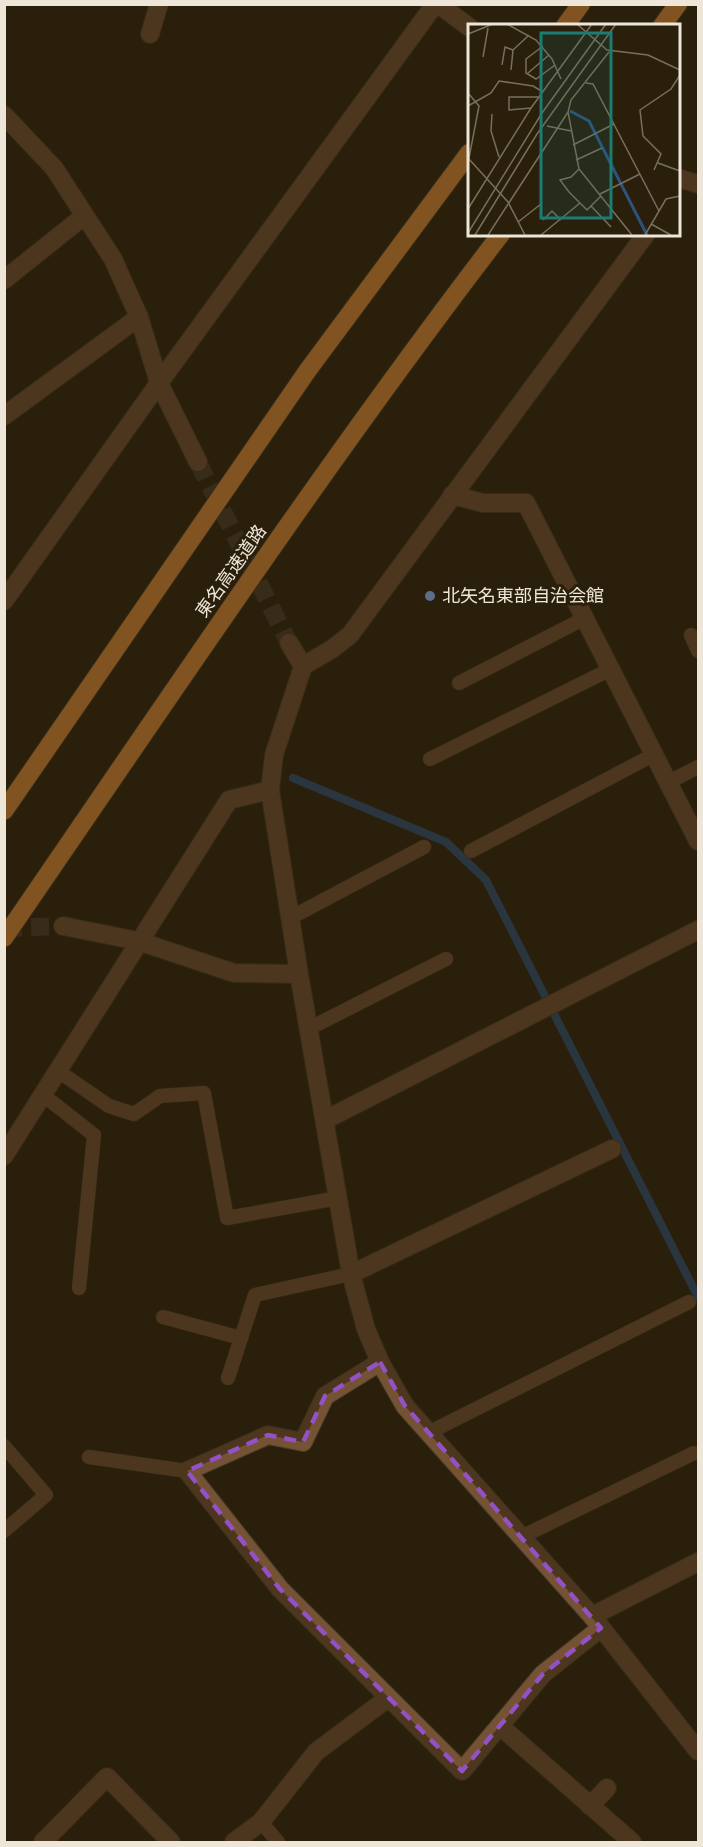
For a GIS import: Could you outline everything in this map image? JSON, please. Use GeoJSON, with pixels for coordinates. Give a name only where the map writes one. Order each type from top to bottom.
{"type":"FeatureCollection","features":[{"type":"Feature","properties":{"kind":"highway"},"geometry":{"type":"LineString","coordinates":[[566,24],[581,4]]}},
{"type":"Feature","properties":{"kind":"highway"},"geometry":{"type":"LineString","coordinates":[[663,24],[678,4]]}},
{"type":"Feature","properties":{"kind":"highway"},"geometry":{"type":"LineString","coordinates":[[4,811],[308,370],[468,154]]}},
{"type":"Feature","properties":{"kind":"highway","name":"東名高速道路"},"geometry":{"type":"LineString","coordinates":[[4,938],[215,630],[368,413],[500,236]]}},
{"type":"Feature","properties":{"kind":"street"},"geometry":{"type":"LineString","coordinates":[[150,34],[159,4]]}},
{"type":"Feature","properties":{"kind":"street"},"geometry":{"type":"LineString","coordinates":[[4,601],[10,579],[159,383],[436,4],[465,24]]}},
{"type":"Feature","properties":{"kind":"street"},"geometry":{"type":"LineString","coordinates":[[8,126],[54,168],[113,259],[139,317],[159,383],[198,462]]}},
{"type":"Feature","properties":{"kind":"street"},"geometry":{"type":"LineString","coordinates":[[4,280],[84,216]]}},
{"type":"Feature","properties":{"kind":"street"},"geometry":{"type":"LineString","coordinates":[[645,236],[350,635],[303,666],[274,755],[270,790],[308,1029],[351,1274],[366,1329],[380,1362],[405,1407],[596,1622],[699,1751]]}},
{"type":"Feature","properties":{"kind":"street"},"geometry":{"type":"LineString","coordinates":[[4,416],[139,317]]}},
{"type":"Feature","properties":{"kind":"street"},"geometry":{"type":"LineString","coordinates":[[452,495],[483,503],[526,503],[699,841]]}},
{"type":"Feature","properties":{"kind":"street"},"geometry":{"type":"LineString","coordinates":[[290,643],[303,666]]}},
{"type":"Feature","properties":{"kind":"street"},"geometry":{"type":"LineString","coordinates":[[4,1156],[229,800],[270,790]]}},
{"type":"Feature","properties":{"kind":"street"},"geometry":{"type":"LineString","coordinates":[[63,926],[138,941],[234,973],[299,974]]}},
{"type":"Feature","properties":{"kind":"street"},"geometry":{"type":"LineString","coordinates":[[324,1120],[699,930]]}},
{"type":"Feature","properties":{"kind":"street"},"geometry":{"type":"LineString","coordinates":[[351,1274],[612,1149]]}},
{"type":"Feature","properties":{"kind":"street"},"geometry":{"type":"LineString","coordinates":[[380,1362],[325,1396],[303,1442],[268,1435],[187,1472],[280,1589],[462,1771],[543,1674],[596,1622],[699,1562]]}},
{"type":"Feature","properties":{"kind":"street"},"geometry":{"type":"LineString","coordinates":[[234,1842],[261,1822],[316,1752],[388,1698]]}},
{"type":"Feature","properties":{"kind":"street"},"geometry":{"type":"LineString","coordinates":[[500,1726],[632,1842]]}},
{"type":"Feature","properties":{"kind":"street"},"geometry":{"type":"LineString","coordinates":[[43,1842],[107,1777],[171,1842]]}},
{"type":"Feature","properties":{"kind":"street"},"geometry":{"type":"LineString","coordinates":[[590,1806],[607,1788]]}},
{"type":"Feature","properties":{"kind":"lane"},"geometry":{"type":"LineString","coordinates":[[459,683],[585,618]]}},
{"type":"Feature","properties":{"kind":"lane"},"geometry":{"type":"LineString","coordinates":[[691,635],[699,651]]}},
{"type":"Feature","properties":{"kind":"lane"},"geometry":{"type":"LineString","coordinates":[[430,759],[611,669]]}},
{"type":"Feature","properties":{"kind":"lane"},"geometry":{"type":"LineString","coordinates":[[471,851],[655,754]]}},
{"type":"Feature","properties":{"kind":"lane"},"geometry":{"type":"LineString","coordinates":[[669,782],[699,767]]}},
{"type":"Feature","properties":{"kind":"lane"},"geometry":{"type":"LineString","coordinates":[[290,918],[424,847]]}},
{"type":"Feature","properties":{"kind":"lane"},"geometry":{"type":"LineString","coordinates":[[308,1029],[446,959]]}},
{"type":"Feature","properties":{"kind":"lane"},"geometry":{"type":"LineString","coordinates":[[58,1071],[110,1106],[135,1114],[160,1096],[204,1093],[227,1218],[338,1198]]}},
{"type":"Feature","properties":{"kind":"lane"},"geometry":{"type":"LineString","coordinates":[[43,1095],[94,1135],[79,1288]]}},
{"type":"Feature","properties":{"kind":"lane"},"geometry":{"type":"LineString","coordinates":[[228,1378],[255,1295],[351,1274]]}},
{"type":"Feature","properties":{"kind":"lane"},"geometry":{"type":"LineString","coordinates":[[428,1433],[689,1302]]}},
{"type":"Feature","properties":{"kind":"lane"},"geometry":{"type":"LineString","coordinates":[[163,1317],[241,1338]]}},
{"type":"Feature","properties":{"kind":"lane"},"geometry":{"type":"LineString","coordinates":[[4,1446],[46,1495],[4,1531]]}},
{"type":"Feature","properties":{"kind":"lane"},"geometry":{"type":"LineString","coordinates":[[521,1537],[694,1453]]}},
{"type":"Feature","properties":{"kind":"lane"},"geometry":{"type":"LineString","coordinates":[[89,1457],[187,1472]]}},
{"type":"Feature","properties":{"kind":"lane"},"geometry":{"type":"LineString","coordinates":[[261,1822],[278,1842]]}},
{"type":"Feature","properties":{"kind":"highlighted area"},"geometry":{"type":"Polygon","coordinates":[[[380,1362],[405,1406],[601,1628],[543,1674],[462,1771],[280,1589],[187,1471],[268,1435],[303,1442],[325,1396],[380,1362]]]}},
{"type":"Feature","properties":{"kind":"waterway"},"geometry":{"type":"LineString","coordinates":[[293,778],[446,842],[486,880],[698,1297]]}},
{"type":"Feature","properties":{"kind":"tunnel"},"geometry":{"type":"LineString","coordinates":[[198,462],[289,643]]}},
{"type":"Feature","properties":{"kind":"tunnel"},"geometry":{"type":"LineString","coordinates":[[4,928],[63,926]]}},
{"type":"Feature","properties":{"kind":"place","name":"北矢名東部自治会館"},"geometry":{"type":"Point","coordinates":[430,596]}}]}
